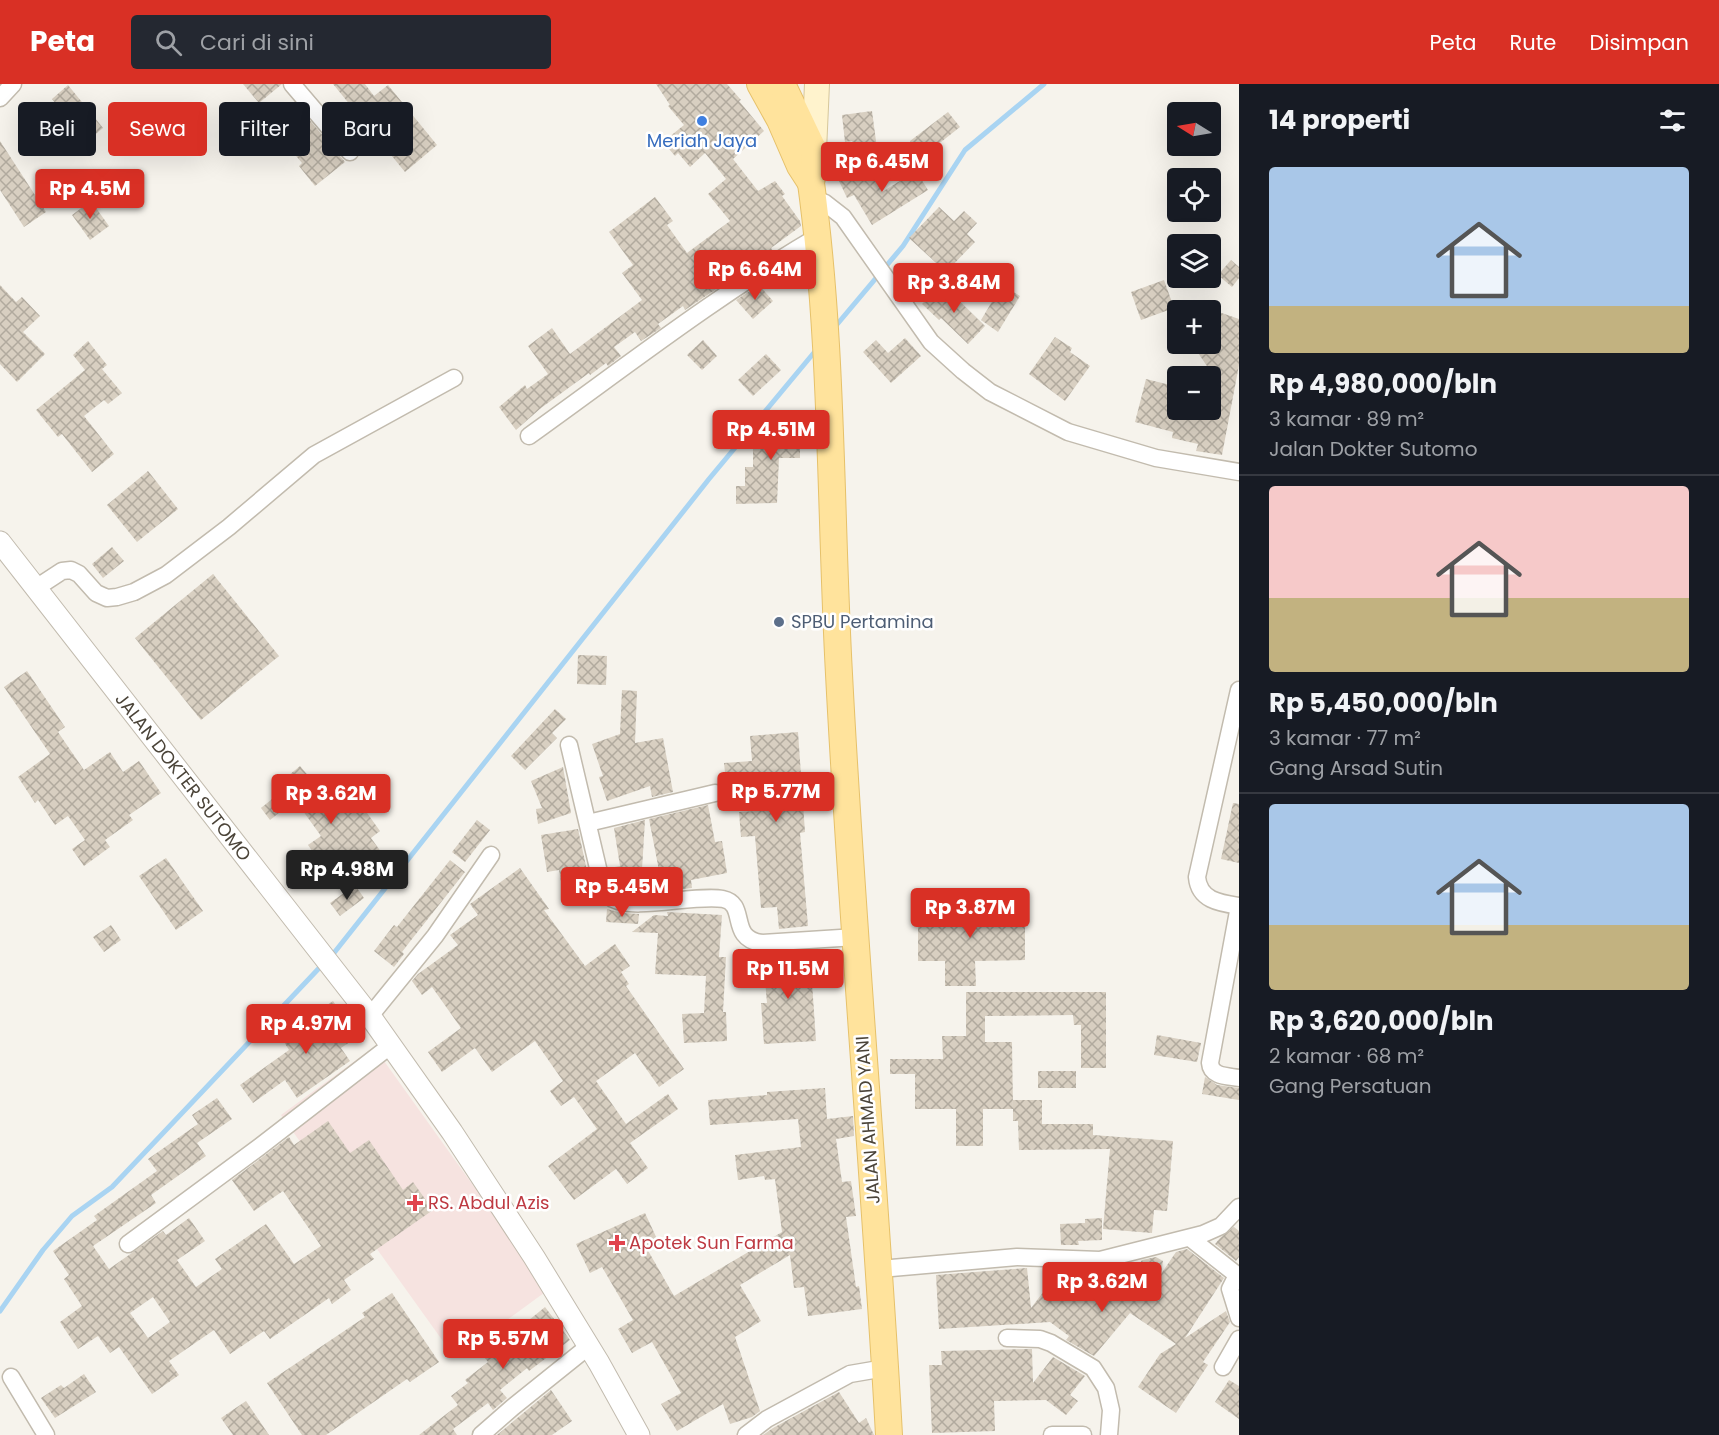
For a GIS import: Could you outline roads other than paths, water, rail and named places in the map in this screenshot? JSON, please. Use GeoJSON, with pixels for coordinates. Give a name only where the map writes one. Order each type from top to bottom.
{"type":"FeatureCollection","features":[{"type":"Feature","properties":{"kind":"main road"},"geometry":{"type":"LineString","coordinates":[[760,84],[809,175]]}},
{"type":"Feature","properties":{"kind":"main road"},"geometry":{"type":"LineString","coordinates":[[782,84],[809,175]]}},
{"type":"Feature","properties":{"kind":"main road"},"geometry":{"type":"LineString","coordinates":[[809,175],[817,84]]}},
{"type":"Feature","properties":{"kind":"main road","name":"JALAN AHMAD YANI"},"geometry":{"type":"LineString","coordinates":[[809,175],[824,324],[839,674],[855,937],[880,1269],[889,1435]]}},
{"type":"Feature","properties":{"kind":"street"},"geometry":{"type":"LineString","coordinates":[[0,98],[13,84]]}},
{"type":"Feature","properties":{"kind":"street"},"geometry":{"type":"LineString","coordinates":[[292,84],[322,119]]}},
{"type":"Feature","properties":{"kind":"street"},"geometry":{"type":"LineString","coordinates":[[809,175],[825,203],[843,217],[931,342],[990,392],[1068,432],[1156,458],[1239,472]]}},
{"type":"Feature","properties":{"kind":"street"},"geometry":{"type":"LineString","coordinates":[[529,436],[688,320],[764,268],[817,237]]}},
{"type":"Feature","properties":{"kind":"street"},"geometry":{"type":"LineString","coordinates":[[36,588],[62,571],[70,570],[79,574],[96,593],[107,597],[117,597],[134,592],[166,575],[229,527],[315,455],[454,378]]}},
{"type":"Feature","properties":{"kind":"street","name":"JALAN DOKTER SUTOMO"},"geometry":{"type":"LineString","coordinates":[[0,542],[370,1016],[452,1132],[534,1257],[589,1346],[639,1435]]}},
{"type":"Feature","properties":{"kind":"street"},"geometry":{"type":"LineString","coordinates":[[1239,690],[1197,877],[1198,886],[1206,896],[1221,903],[1239,906],[1210,1063],[1210,1068],[1214,1072],[1239,1078]]}},
{"type":"Feature","properties":{"kind":"street"},"geometry":{"type":"LineString","coordinates":[[569,745],[602,885],[608,896],[614,900],[645,903],[724,899],[735,907],[743,934],[761,943],[855,937]]}},
{"type":"Feature","properties":{"kind":"street"},"geometry":{"type":"LineString","coordinates":[[588,823],[715,793]]}},
{"type":"Feature","properties":{"kind":"street"},"geometry":{"type":"LineString","coordinates":[[370,1016],[435,936],[491,855]]}},
{"type":"Feature","properties":{"kind":"street"},"geometry":{"type":"LineString","coordinates":[[128,1244],[390,1046]]}},
{"type":"Feature","properties":{"kind":"street"},"geometry":{"type":"LineString","coordinates":[[880,1269],[1017,1257],[1100,1260],[1190,1238],[1221,1226],[1239,1207]]}},
{"type":"Feature","properties":{"kind":"street"},"geometry":{"type":"LineString","coordinates":[[1190,1238],[1237,1275],[1230,1289],[1239,1318]]}},
{"type":"Feature","properties":{"kind":"street"},"geometry":{"type":"LineString","coordinates":[[1007,1338],[1040,1339],[1093,1368],[1106,1388],[1111,1410],[1109,1435]]}},
{"type":"Feature","properties":{"kind":"street"},"geometry":{"type":"LineString","coordinates":[[1222,1367],[1239,1339]]}},
{"type":"Feature","properties":{"kind":"street"},"geometry":{"type":"LineString","coordinates":[[481,1435],[589,1346]]}},
{"type":"Feature","properties":{"kind":"street"},"geometry":{"type":"LineString","coordinates":[[746,1435],[767,1419],[850,1374],[885,1368]]}},
{"type":"Feature","properties":{"kind":"street"},"geometry":{"type":"LineString","coordinates":[[11,1377],[46,1435]]}},
{"type":"Feature","properties":{"kind":"street"},"geometry":{"type":"LineString","coordinates":[[1052,1435],[1083,1435]]}},
{"type":"Feature","properties":{"kind":"waterway"},"geometry":{"type":"LineString","coordinates":[[834,328],[903,246],[965,150],[1044,84]]}},
{"type":"Feature","properties":{"kind":"waterway"},"geometry":{"type":"LineString","coordinates":[[330,958],[709,479],[817,349]]}},
{"type":"Feature","properties":{"kind":"waterway"},"geometry":{"type":"LineString","coordinates":[[0,1311],[43,1250],[72,1216],[112,1187],[323,964]]}},
{"type":"Feature","properties":{"kind":"place","name":"Meriah Jaya"},"geometry":{"type":"Point","coordinates":[702,121]}},
{"type":"Feature","properties":{"kind":"place","name":"SPBU Pertamina"},"geometry":{"type":"Point","coordinates":[779,622]}},
{"type":"Feature","properties":{"kind":"place","name":"RS. Abdul Azis"},"geometry":{"type":"Point","coordinates":[415,1203]}},
{"type":"Feature","properties":{"kind":"place","name":"Apotek Sun Farma"},"geometry":{"type":"Point","coordinates":[617,1243]}}]}
